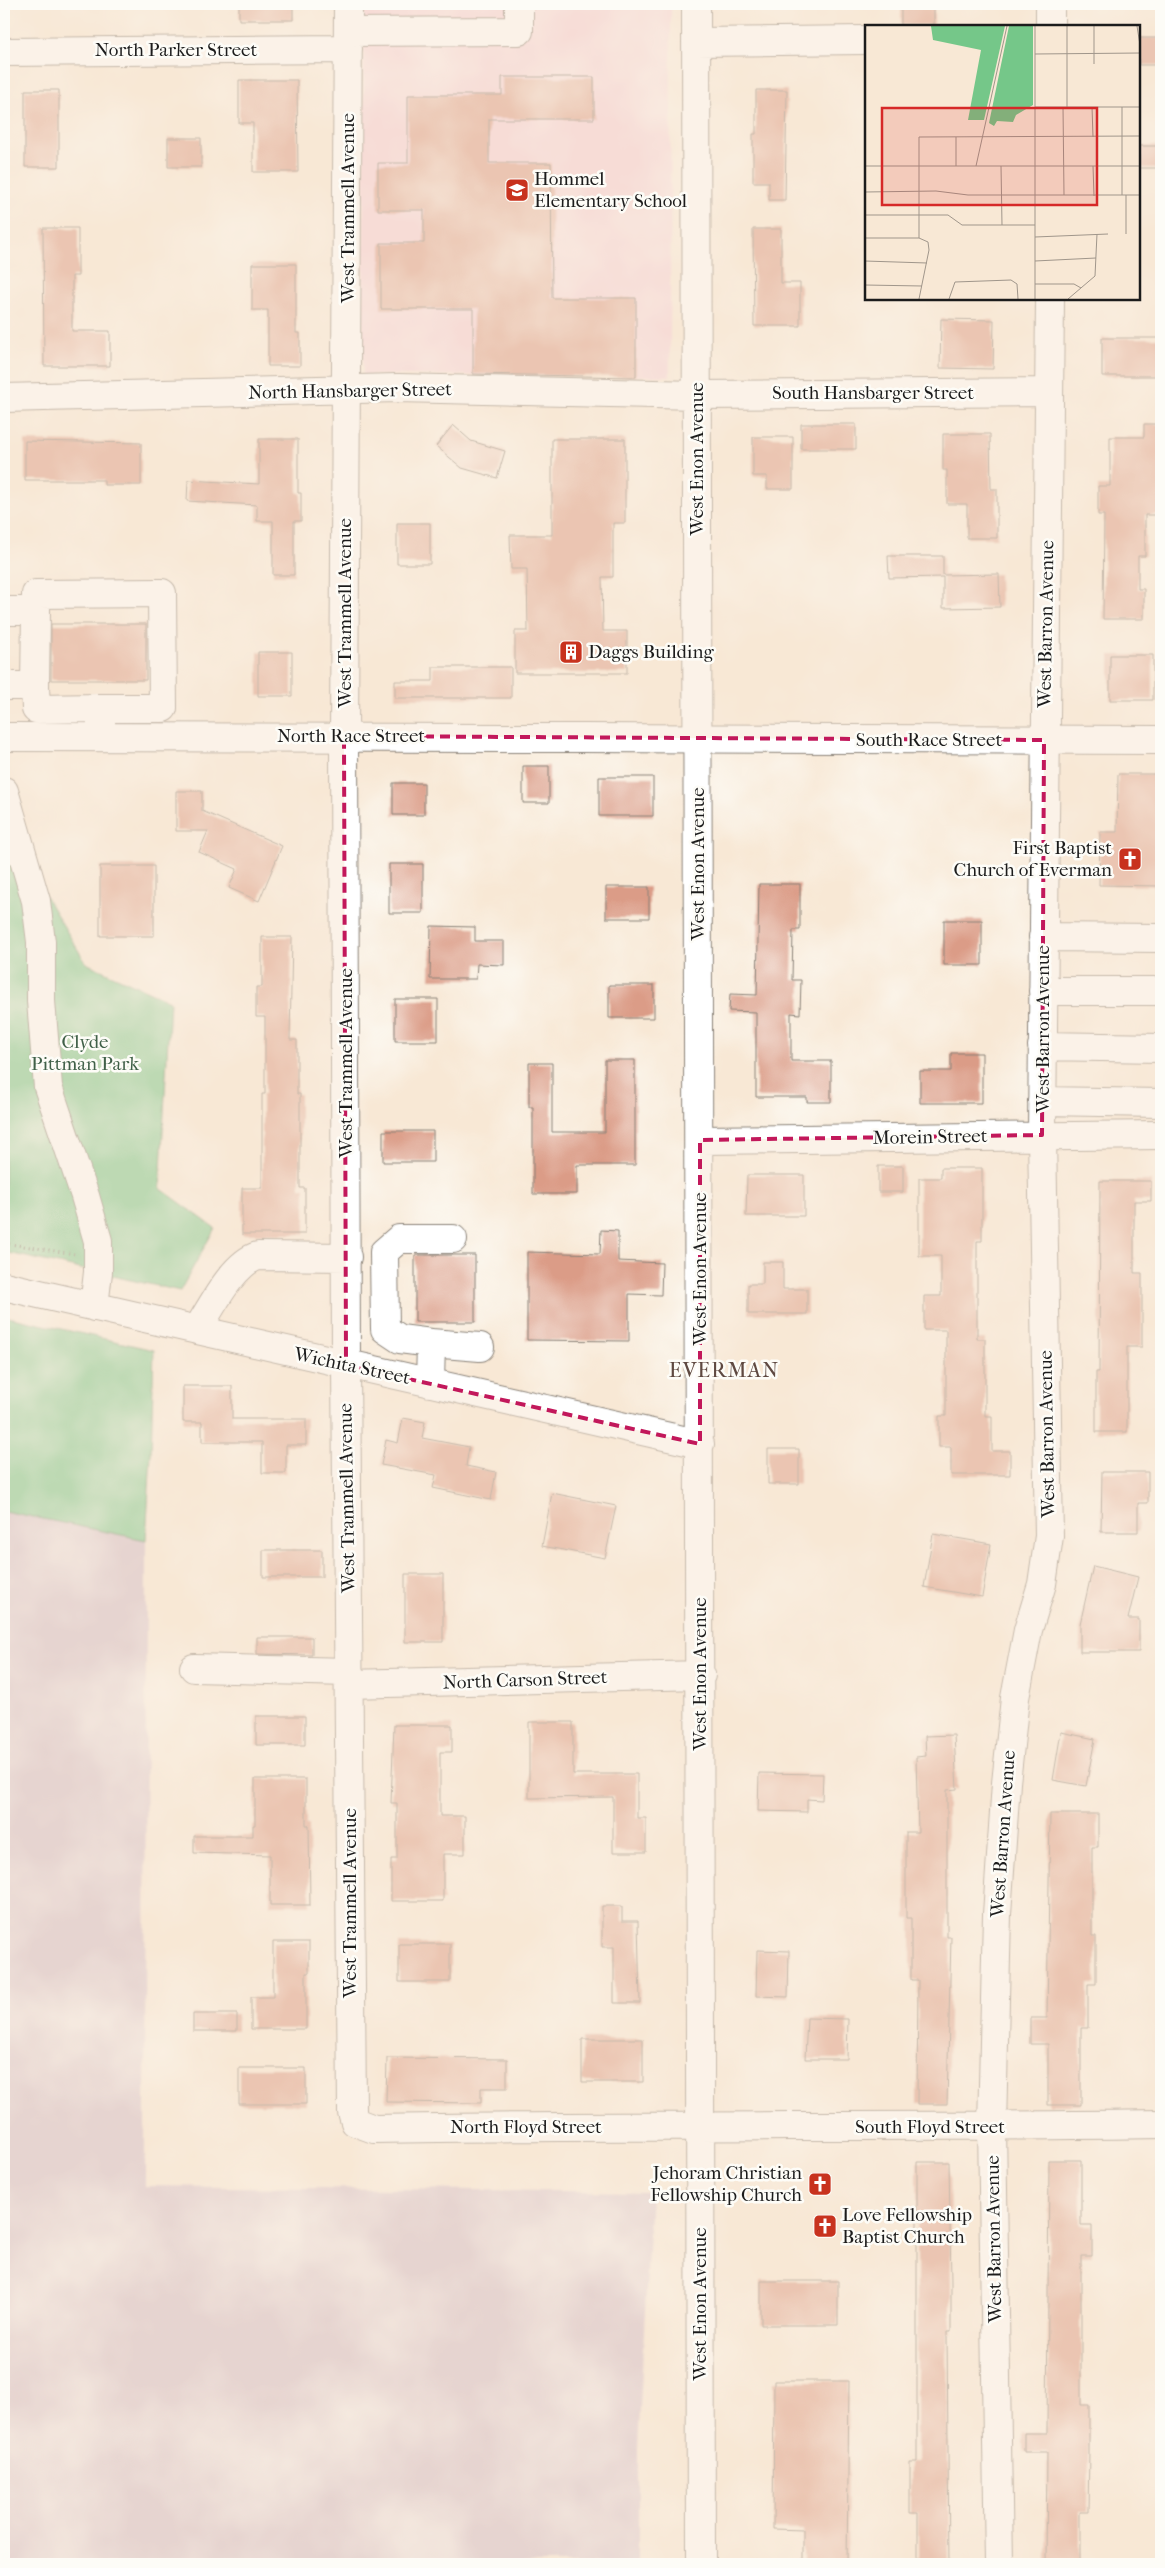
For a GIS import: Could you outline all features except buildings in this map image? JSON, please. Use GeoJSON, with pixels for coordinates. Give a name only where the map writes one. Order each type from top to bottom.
{"type":"FeatureCollection","features":[{"type":"Feature","properties":{"kind":"street","name":"West Trammell Avenue"},"geometry":{"type":"LineString","coordinates":[[348,4],[344,736],[346,1365],[352,2112],[355,2122]]}},
{"type":"Feature","properties":{"kind":"street","name":"North Parker Street"},"geometry":{"type":"LineString","coordinates":[[4,52],[348,40],[519,31],[519,4]]}},
{"type":"Feature","properties":{"kind":"street","name":"West Enon Avenue"},"geometry":{"type":"LineString","coordinates":[[696,4],[701,1675],[698,2127],[701,2564]]}},
{"type":"Feature","properties":{"kind":"street"},"geometry":{"type":"LineString","coordinates":[[1050,4],[1050,25]]}},
{"type":"Feature","properties":{"kind":"street"},"geometry":{"type":"LineString","coordinates":[[696,42],[865,40]]}},
{"type":"Feature","properties":{"kind":"street","name":"West Barron Avenue"},"geometry":{"type":"LineString","coordinates":[[1000,2564],[992,2127],[997,1914],[1006,1783],[1015,1698],[1028,1630],[1042,1584],[1049,1536],[1042,1046],[1050,300]]}},
{"type":"Feature","properties":{"kind":"street","name":"North Hansbarger Street"},"geometry":{"type":"LineString","coordinates":[[4,398],[398,388],[697,395]]}},
{"type":"Feature","properties":{"kind":"street","name":"South Hansbarger Street"},"geometry":{"type":"LineString","coordinates":[[697,395],[1049,392]]}},
{"type":"Feature","properties":{"kind":"street"},"geometry":{"type":"LineString","coordinates":[[162,593],[163,708],[36,709],[35,686],[36,594],[162,593]]}},
{"type":"Feature","properties":{"kind":"street"},"geometry":{"type":"LineString","coordinates":[[4,612],[36,611]]}},
{"type":"Feature","properties":{"kind":"street"},"geometry":{"type":"LineString","coordinates":[[4,686],[35,686]]}},
{"type":"Feature","properties":{"kind":"street"},"geometry":{"type":"LineString","coordinates":[[101,708],[101,737]]}},
{"type":"Feature","properties":{"kind":"street","name":"North Race Street"},"geometry":{"type":"LineString","coordinates":[[4,737],[344,736],[698,740]]}},
{"type":"Feature","properties":{"kind":"street","name":"South Race Street"},"geometry":{"type":"LineString","coordinates":[[698,740],[1161,740]]}},
{"type":"Feature","properties":{"kind":"street"},"geometry":{"type":"LineString","coordinates":[[4,791],[36,901],[42,942],[41,1001],[48,1087],[85,1196],[98,1241],[98,1272],[94,1307]]}},
{"type":"Feature","properties":{"kind":"street"},"geometry":{"type":"LineString","coordinates":[[1043,937],[1161,938]]}},
{"type":"Feature","properties":{"kind":"street"},"geometry":{"type":"LineString","coordinates":[[1043,991],[1161,991]]}},
{"type":"Feature","properties":{"kind":"street"},"geometry":{"type":"LineString","coordinates":[[1042,1046],[1161,1048]]}},
{"type":"Feature","properties":{"kind":"street"},"geometry":{"type":"LineString","coordinates":[[1042,1101],[1161,1102]]}},
{"type":"Feature","properties":{"kind":"street","name":"Morein Street"},"geometry":{"type":"LineString","coordinates":[[700,1140],[1161,1135]]}},
{"type":"Feature","properties":{"kind":"street"},"geometry":{"type":"LineString","coordinates":[[454,1239],[399,1239],[384,1252],[385,1329],[400,1339],[480,1347]]}},
{"type":"Feature","properties":{"kind":"street"},"geometry":{"type":"LineString","coordinates":[[196,1330],[228,1283],[250,1258],[258,1256],[347,1257]]}},
{"type":"Feature","properties":{"kind":"street","name":"Wichita Street"},"geometry":{"type":"LineString","coordinates":[[4,1286],[700,1444]]}},
{"type":"Feature","properties":{"kind":"street"},"geometry":{"type":"LineString","coordinates":[[347,1297],[385,1296]]}},
{"type":"Feature","properties":{"kind":"street"},"geometry":{"type":"LineString","coordinates":[[430,1383],[431,1343]]}},
{"type":"Feature","properties":{"kind":"street","name":"North Carson Street"},"geometry":{"type":"LineString","coordinates":[[194,1668],[349,1678],[701,1675]]}},
{"type":"Feature","properties":{"kind":"street","name":"North Floyd Street"},"geometry":{"type":"LineString","coordinates":[[355,2122],[374,2129],[522,2126],[698,2127]]}},
{"type":"Feature","properties":{"kind":"street","name":"South Floyd Street"},"geometry":{"type":"LineString","coordinates":[[698,2127],[992,2127],[1161,2124]]}},
{"type":"Feature","properties":{"kind":"highlighted area"},"geometry":{"type":"Polygon","coordinates":[[[344,736],[1044,740],[1042,1135],[700,1140],[700,1444],[346,1365],[344,736]]]}},
{"type":"Feature","properties":{"kind":"shaded area","name":"Hommel Elementary School"},"geometry":{"type":"Polygon","coordinates":[[[364,4],[671,4],[670,376],[363,375],[364,4]]]}},
{"type":"Feature","properties":{"kind":"shaded area"},"geometry":{"type":"Polygon","coordinates":[[[4,1511],[146,1540],[145,2186],[651,2192],[638,2449],[638,2564],[4,2564],[4,1511]]]}},
{"type":"Feature","properties":{"kind":"green space","name":"Clyde Pittman Park"},"geometry":{"type":"Polygon","coordinates":[[[4,828],[86,963],[170,1001],[160,1188],[215,1228],[180,1291],[4,1252],[4,828]]]}},
{"type":"Feature","properties":{"kind":"green space"},"geometry":{"type":"Polygon","coordinates":[[[4,1316],[154,1350],[146,1540],[4,1511],[4,1316]]]}},
{"type":"Feature","properties":{"kind":"place","name":"Hommel Elementary School"},"geometry":{"type":"Point","coordinates":[517,190]}},
{"type":"Feature","properties":{"kind":"place","name":"Daggs Building"},"geometry":{"type":"Point","coordinates":[571,652]}},
{"type":"Feature","properties":{"kind":"place","name":"First Baptist Church of Everman"},"geometry":{"type":"Point","coordinates":[1130,859]}},
{"type":"Feature","properties":{"kind":"place","name":"Jehoram Christian Fellowship Church"},"geometry":{"type":"Point","coordinates":[820,2184]}},
{"type":"Feature","properties":{"kind":"place","name":"Love Fellowship Baptist Church"},"geometry":{"type":"Point","coordinates":[825,2226]}},
{"type":"Feature","properties":{"kind":"district","name":"EVERMAN"},"geometry":{"type":"Point","coordinates":[724,1370]}}]}
